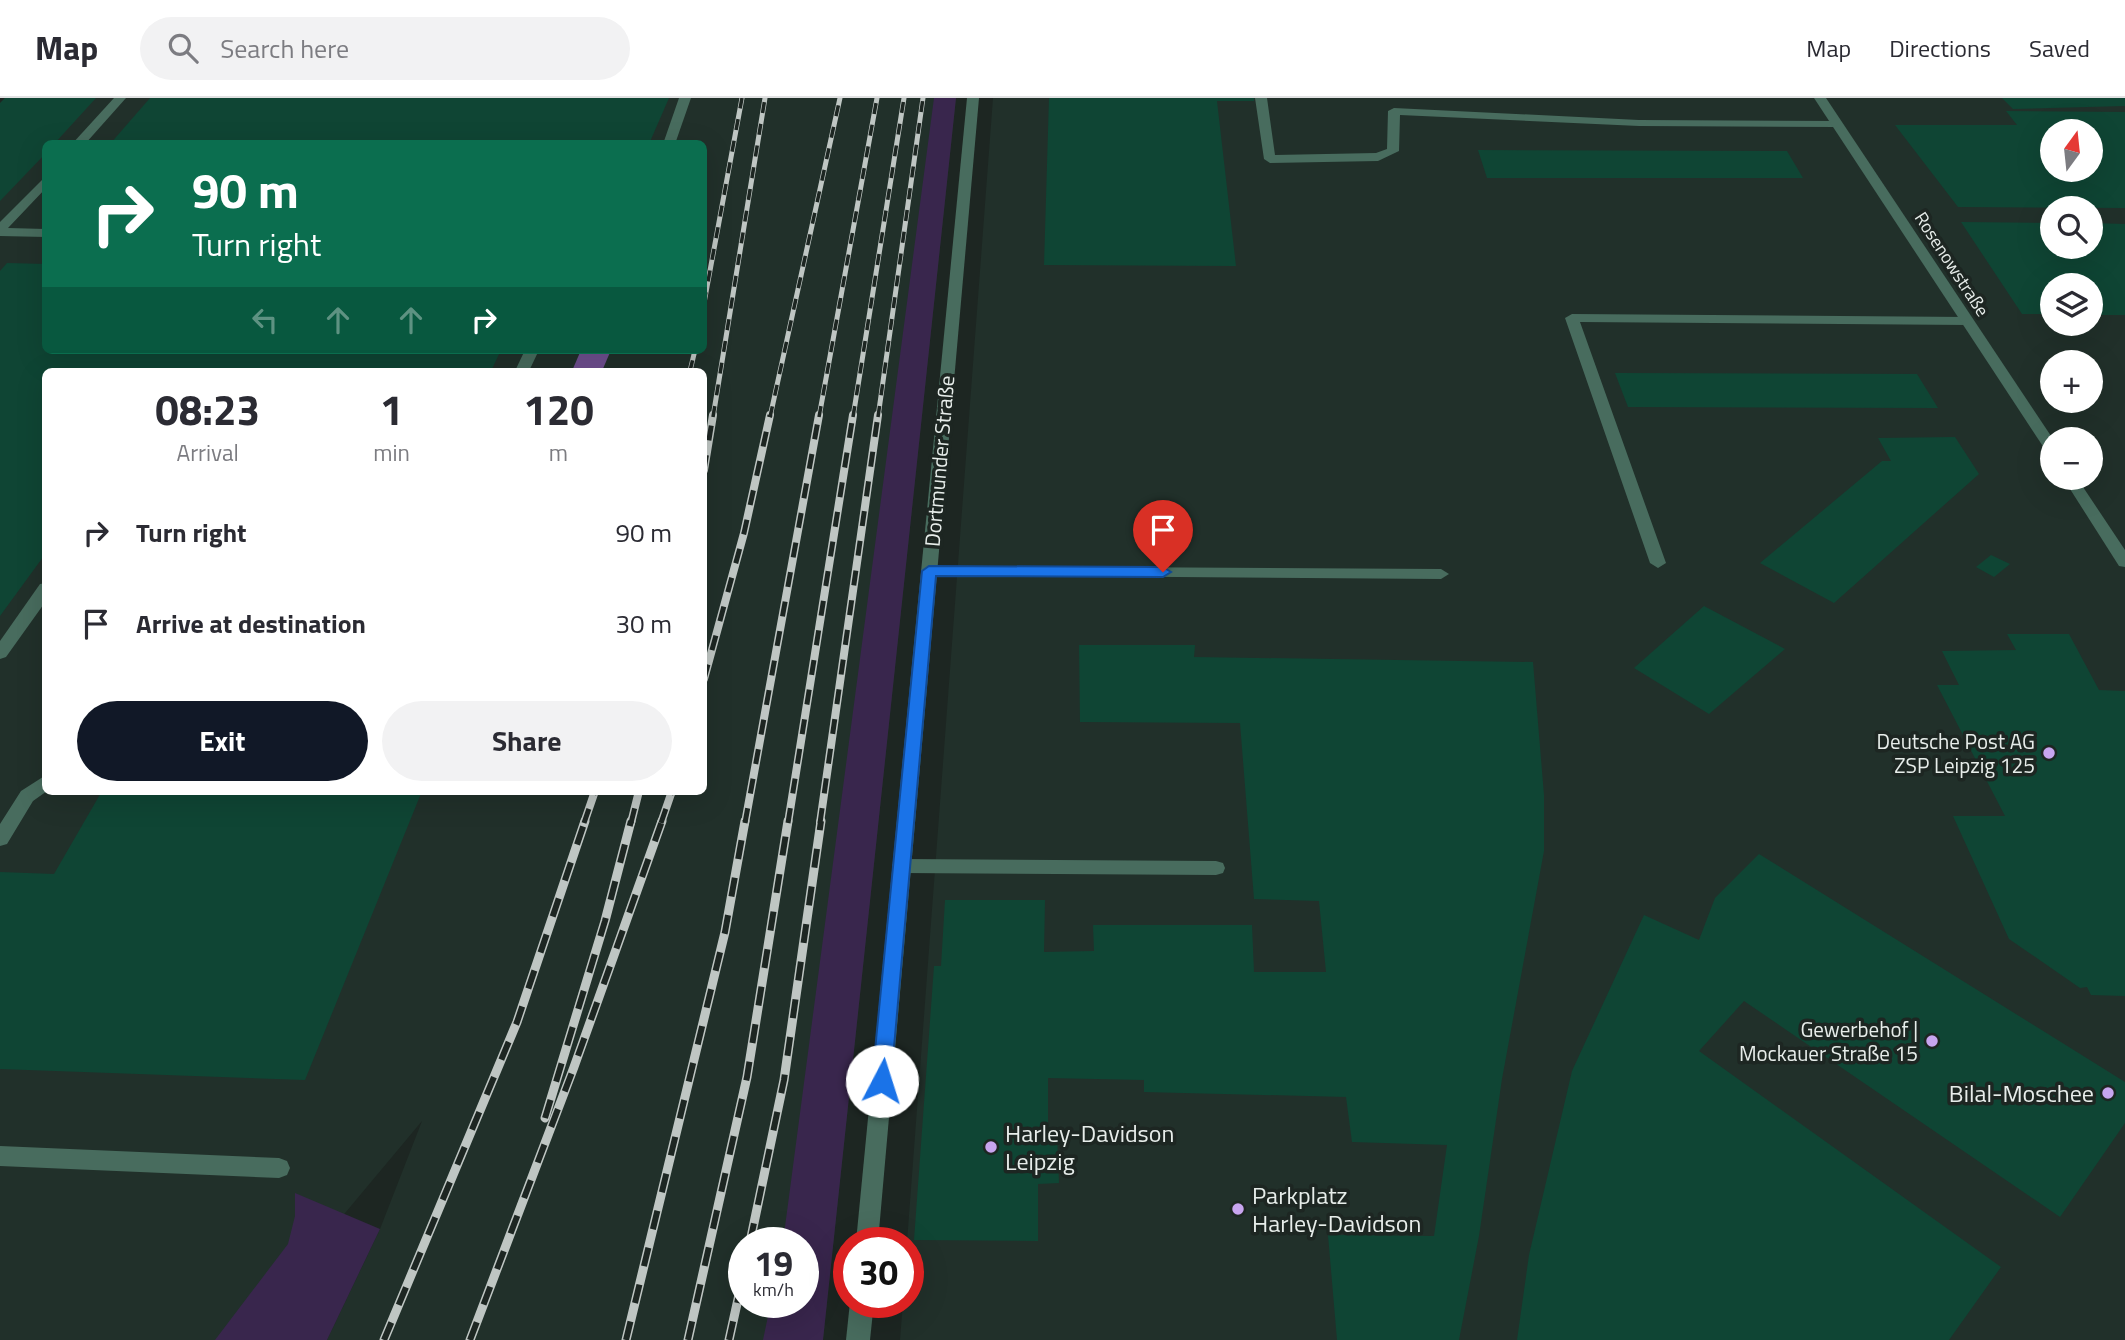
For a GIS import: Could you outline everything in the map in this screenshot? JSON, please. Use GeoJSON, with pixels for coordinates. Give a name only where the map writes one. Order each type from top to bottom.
{"type":"FeatureCollection","features":[{"type":"Feature","properties":{"kind":"street"},"geometry":{"type":"LineString","coordinates":[[82,140],[120,98]]}},
{"type":"Feature","properties":{"kind":"street"},"geometry":{"type":"LineString","coordinates":[[670,140],[685,98]]}},
{"type":"Feature","properties":{"kind":"street","name":"Dortmunder Straße"},"geometry":{"type":"LineString","coordinates":[[868,1227],[973,98]]}},
{"type":"Feature","properties":{"kind":"street"},"geometry":{"type":"LineString","coordinates":[[1261,98],[1270,159],[1378,157],[1393,151],[1394,111],[1390,98]]}},
{"type":"Feature","properties":{"kind":"street","name":"Rosenowstraße"},"geometry":{"type":"LineString","coordinates":[[1820,98],[2040,432]]}},
{"type":"Feature","properties":{"kind":"street"},"geometry":{"type":"LineString","coordinates":[[1394,111],[1639,123],[1836,124]]}},
{"type":"Feature","properties":{"kind":"street"},"geometry":{"type":"LineString","coordinates":[[0,231],[42,184]]}},
{"type":"Feature","properties":{"kind":"street"},"geometry":{"type":"LineString","coordinates":[[0,231],[42,233]]}},
{"type":"Feature","properties":{"kind":"street"},"geometry":{"type":"LineString","coordinates":[[1658,563],[1572,318],[1967,321]]}},
{"type":"Feature","properties":{"kind":"street"},"geometry":{"type":"LineString","coordinates":[[2078,490],[2125,562]]}},
{"type":"Feature","properties":{"kind":"street"},"geometry":{"type":"LineString","coordinates":[[929,571],[1441,574]]}},
{"type":"Feature","properties":{"kind":"street"},"geometry":{"type":"LineString","coordinates":[[0,653],[42,594]]}},
{"type":"Feature","properties":{"kind":"street"},"geometry":{"type":"LineString","coordinates":[[0,839],[27,796],[42,785]]}},
{"type":"Feature","properties":{"kind":"street"},"geometry":{"type":"LineString","coordinates":[[901,866],[1216,868]]}},
{"type":"Feature","properties":{"kind":"street"},"geometry":{"type":"LineString","coordinates":[[0,1156],[279,1168]]}},
{"type":"Feature","properties":{"kind":"street"},"geometry":{"type":"LineString","coordinates":[[858,1340],[860,1318]]}},
{"type":"Feature","properties":{"kind":"shaded area"},"geometry":{"type":"Polygon","coordinates":[[[5,98],[956,98],[823,1340],[327,1340],[380,1229],[422,1121],[239,1340],[0,1340],[0,103],[5,98]]]}},
{"type":"Feature","properties":{"kind":"shaded area"},"geometry":{"type":"Polygon","coordinates":[[[934,98],[956,98],[823,1340],[763,1340],[768,1318],[819,1318],[819,1227],[785,1227],[934,98]]]}},
{"type":"Feature","properties":{"kind":"shaded area"},"geometry":{"type":"Polygon","coordinates":[[[993,98],[2125,98],[2125,1340],[900,1340],[902,1318],[924,1318],[924,1227],[908,1227],[993,98]]]}},
{"type":"Feature","properties":{"kind":"shaded area"},"geometry":{"type":"Polygon","coordinates":[[[579,354],[609,354],[603,368],[573,368],[579,354]]]}},
{"type":"Feature","properties":{"kind":"shaded area"},"geometry":{"type":"Polygon","coordinates":[[[295,1193],[380,1229],[327,1340],[215,1340],[288,1244],[295,1216],[295,1193]]]}},
{"type":"Feature","properties":{"kind":"building"},"geometry":{"type":"Polygon","coordinates":[[[5,98],[96,98],[58,140],[42,140],[42,157],[0,201],[0,103],[5,98]]]}},
{"type":"Feature","properties":{"kind":"building"},"geometry":{"type":"Polygon","coordinates":[[[150,98],[669,98],[651,140],[113,140],[150,98]]]}},
{"type":"Feature","properties":{"kind":"building"},"geometry":{"type":"Polygon","coordinates":[[[1049,98],[1254,98],[1254,101],[1217,101],[1236,266],[1044,265],[1049,98]]]}},
{"type":"Feature","properties":{"kind":"building"},"geometry":{"type":"Polygon","coordinates":[[[2002,98],[2125,98],[2125,106],[2013,109],[2002,98]]]}},
{"type":"Feature","properties":{"kind":"building"},"geometry":{"type":"Polygon","coordinates":[[[2006,111],[2125,112],[2125,208],[2103,208],[2103,196],[2040,196],[2040,207],[1958,207],[1895,125],[2017,125],[2006,111]]]}},
{"type":"Feature","properties":{"kind":"building"},"geometry":{"type":"Polygon","coordinates":[[[1478,150],[1787,151],[1803,178],[1487,178],[1478,150]]]}},
{"type":"Feature","properties":{"kind":"building"},"geometry":{"type":"Polygon","coordinates":[[[1961,222],[2040,223],[2040,259],[2103,259],[2103,223],[2125,224],[2125,315],[2103,315],[2103,273],[2040,273],[2040,314],[2022,314],[1961,222]]]}},
{"type":"Feature","properties":{"kind":"building"},"geometry":{"type":"Polygon","coordinates":[[[7,263],[42,264],[42,354],[499,354],[492,368],[42,368],[42,558],[0,616],[0,271],[7,263]]]}},
{"type":"Feature","properties":{"kind":"building"},"geometry":{"type":"Polygon","coordinates":[[[1615,373],[1917,374],[1938,408],[1628,407],[1615,373]]]}},
{"type":"Feature","properties":{"kind":"building"},"geometry":{"type":"Polygon","coordinates":[[[1955,437],[1979,474],[1834,603],[1760,563],[1882,461],[1891,461],[1878,438],[1955,437]]]}},
{"type":"Feature","properties":{"kind":"building"},"geometry":{"type":"Polygon","coordinates":[[[1991,555],[2010,564],[1994,577],[1976,567],[1991,555]]]}},
{"type":"Feature","properties":{"kind":"building"},"geometry":{"type":"Polygon","coordinates":[[[1704,606],[1785,649],[1709,714],[1634,668],[1704,606]]]}},
{"type":"Feature","properties":{"kind":"building","name":"Deutsche Post AG ZSP Leipzig 125"},"geometry":{"type":"Polygon","coordinates":[[[2007,634],[2069,634],[2099,690],[2125,691],[2125,996],[2091,995],[2087,987],[2080,988],[2009,939],[1953,816],[2005,816],[1937,685],[1959,685],[1942,651],[2016,650],[2007,634]]]}},
{"type":"Feature","properties":{"kind":"building"},"geometry":{"type":"Polygon","coordinates":[[[1079,645],[1195,645],[1194,657],[1533,662],[1544,795],[1544,851],[1502,1079],[1479,1236],[1459,1340],[1337,1340],[1328,1235],[1434,1236],[1447,1145],[1352,1142],[1346,1097],[1144,1092],[1144,1080],[1048,1078],[1048,1135],[1057,1135],[1059,1183],[1038,1184],[1038,1241],[924,1240],[924,1227],[915,1227],[934,966],[941,966],[945,900],[1045,900],[1044,952],[1094,951],[1093,925],[1252,925],[1254,972],[1326,972],[1319,901],[1254,899],[1240,723],[1080,722],[1079,645]]]}},
{"type":"Feature","properties":{"kind":"building"},"geometry":{"type":"Polygon","coordinates":[[[100,795],[420,795],[305,1080],[0,1069],[0,872],[54,874],[100,795]]]}},
{"type":"Feature","properties":{"kind":"building"},"geometry":{"type":"Polygon","coordinates":[[[1759,854],[2125,1082],[2125,1123],[2060,1217],[1744,1001],[1699,1051],[2001,1267],[1949,1340],[1517,1340],[1529,1255],[1572,1071],[1644,915],[1699,940],[1715,898],[1759,854]]]}},
{"type":"Feature","properties":{"kind":"railway"},"geometry":{"type":"LineString","coordinates":[[707,287],[742,98]]}},
{"type":"Feature","properties":{"kind":"railway"},"geometry":{"type":"LineString","coordinates":[[713,417],[765,98]]}},
{"type":"Feature","properties":{"kind":"railway"},"geometry":{"type":"LineString","coordinates":[[770,417],[840,98]]}},
{"type":"Feature","properties":{"kind":"railway"},"geometry":{"type":"LineString","coordinates":[[819,417],[877,98]]}},
{"type":"Feature","properties":{"kind":"railway"},"geometry":{"type":"LineString","coordinates":[[853,417],[904,98]]}},
{"type":"Feature","properties":{"kind":"railway"},"geometry":{"type":"LineString","coordinates":[[878,417],[923,98]]}},
{"type":"Feature","properties":{"kind":"railway"},"geometry":{"type":"LineString","coordinates":[[691,368],[694,354]]}},
{"type":"Feature","properties":{"kind":"railway"},"geometry":{"type":"LineString","coordinates":[[707,452],[713,415]]}},
{"type":"Feature","properties":{"kind":"railway"},"geometry":{"type":"LineString","coordinates":[[707,668],[744,533],[770,415]]}},
{"type":"Feature","properties":{"kind":"railway"},"geometry":{"type":"LineString","coordinates":[[745,823],[819,415]]}},
{"type":"Feature","properties":{"kind":"railway"},"geometry":{"type":"LineString","coordinates":[[788,823],[853,415]]}},
{"type":"Feature","properties":{"kind":"railway"},"geometry":{"type":"LineString","coordinates":[[820,823],[878,415]]}},
{"type":"Feature","properties":{"kind":"railway"},"geometry":{"type":"LineString","coordinates":[[584,823],[594,795]]}},
{"type":"Feature","properties":{"kind":"railway"},"geometry":{"type":"LineString","coordinates":[[631,823],[638,795]]}},
{"type":"Feature","properties":{"kind":"railway"},"geometry":{"type":"LineString","coordinates":[[661,823],[671,795]]}},
{"type":"Feature","properties":{"kind":"railway"},"geometry":{"type":"LineString","coordinates":[[384,1340],[517,1022],[585,821]]}},
{"type":"Feature","properties":{"kind":"railway"},"geometry":{"type":"LineString","coordinates":[[545,1118],[605,921],[631,821]]}},
{"type":"Feature","properties":{"kind":"railway"},"geometry":{"type":"LineString","coordinates":[[470,1340],[574,1067],[662,821]]}},
{"type":"Feature","properties":{"kind":"railway"},"geometry":{"type":"LineString","coordinates":[[626,1340],[725,932],[745,821]]}},
{"type":"Feature","properties":{"kind":"railway"},"geometry":{"type":"LineString","coordinates":[[688,1340],[747,1077],[788,821]]}},
{"type":"Feature","properties":{"kind":"railway"},"geometry":{"type":"LineString","coordinates":[[753,1227],[784,1080],[821,821]]}},
{"type":"Feature","properties":{"kind":"railway"},"geometry":{"type":"LineString","coordinates":[[729,1340],[734,1318]]}},
{"type":"Feature","properties":{"kind":"place","name":"Deutsche Post AG ZSP Leipzig 125"},"geometry":{"type":"Point","coordinates":[2049,753]}},
{"type":"Feature","properties":{"kind":"place","name":"Gewerbehof | Mockauer Straße 15"},"geometry":{"type":"Point","coordinates":[1932,1041]}},
{"type":"Feature","properties":{"kind":"place","name":"Bilal-Moschee"},"geometry":{"type":"Point","coordinates":[2108,1093]}},
{"type":"Feature","properties":{"kind":"place","name":"Harley-Davidson Leipzig"},"geometry":{"type":"Point","coordinates":[991,1147]}},
{"type":"Feature","properties":{"kind":"place","name":"Parkplatz Harley-Davidson"},"geometry":{"type":"Point","coordinates":[1238,1209]}},
{"type":"Feature","properties":{"kind":"route"},"geometry":{"type":"LineString","coordinates":[[882,1081],[929,571],[1163,572]]}}]}
